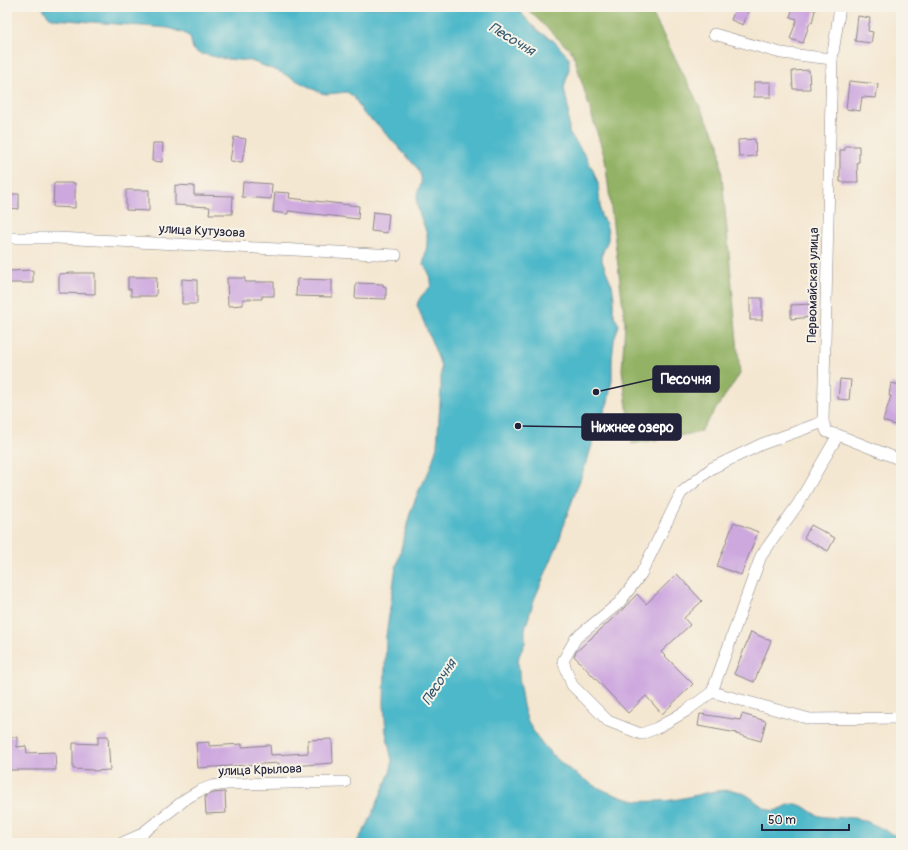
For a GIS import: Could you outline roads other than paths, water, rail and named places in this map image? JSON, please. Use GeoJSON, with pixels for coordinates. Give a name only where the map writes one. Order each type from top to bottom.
{"type":"FeatureCollection","features":[{"type":"Feature","properties":{"kind":"street","name":"Первомайская улица"},"geometry":{"type":"LineString","coordinates":[[823,422],[832,60],[840,7]]}},
{"type":"Feature","properties":{"kind":"street"},"geometry":{"type":"LineString","coordinates":[[714,34],[780,53],[832,60]]}},
{"type":"Feature","properties":{"kind":"street","name":"улица Кутузова"},"geometry":{"type":"LineString","coordinates":[[7,238],[57,238],[396,255]]}},
{"type":"Feature","properties":{"kind":"street"},"geometry":{"type":"LineString","coordinates":[[838,435],[798,504],[761,556],[712,692],[686,711],[641,734],[608,721],[572,685],[563,661],[576,638],[619,603],[641,574],[681,493],[712,468],[762,444],[823,422],[827,432],[838,435],[901,460]]}},
{"type":"Feature","properties":{"kind":"street"},"geometry":{"type":"LineString","coordinates":[[712,692],[810,719],[901,718]]}},
{"type":"Feature","properties":{"kind":"street","name":"улица Крылова"},"geometry":{"type":"LineString","coordinates":[[122,843],[132,840],[140,835],[187,798],[212,786],[226,784],[345,782]]}},
{"type":"Feature","properties":{"kind":"water"},"geometry":{"type":"Polygon","coordinates":[[[42,7],[511,7],[517,9],[538,31],[554,41],[569,58],[569,69],[564,88],[568,107],[569,132],[586,157],[598,183],[601,216],[606,224],[608,232],[608,240],[602,254],[602,261],[612,285],[614,297],[613,310],[619,325],[614,340],[612,380],[608,402],[596,432],[558,544],[534,600],[525,629],[525,643],[518,662],[522,699],[528,721],[536,735],[559,761],[589,783],[622,797],[637,801],[668,801],[721,790],[737,791],[747,795],[760,805],[773,811],[796,804],[820,816],[859,819],[898,837],[901,839],[901,843],[356,843],[368,824],[391,770],[392,761],[386,732],[384,704],[386,636],[395,573],[410,513],[419,490],[430,469],[437,446],[441,368],[417,305],[421,297],[431,286],[431,279],[423,264],[427,236],[417,204],[417,194],[421,182],[420,174],[418,169],[378,125],[364,114],[354,97],[347,92],[327,94],[321,93],[280,72],[251,61],[226,59],[198,53],[193,49],[190,37],[184,33],[168,28],[54,19],[48,16],[42,7]]]}},
{"type":"Feature","properties":{"kind":"place","name":"Песочня"},"geometry":{"type":"Point","coordinates":[596,392]}},
{"type":"Feature","properties":{"kind":"place","name":"Нижнее озеро"},"geometry":{"type":"Point","coordinates":[518,426]}}]}
